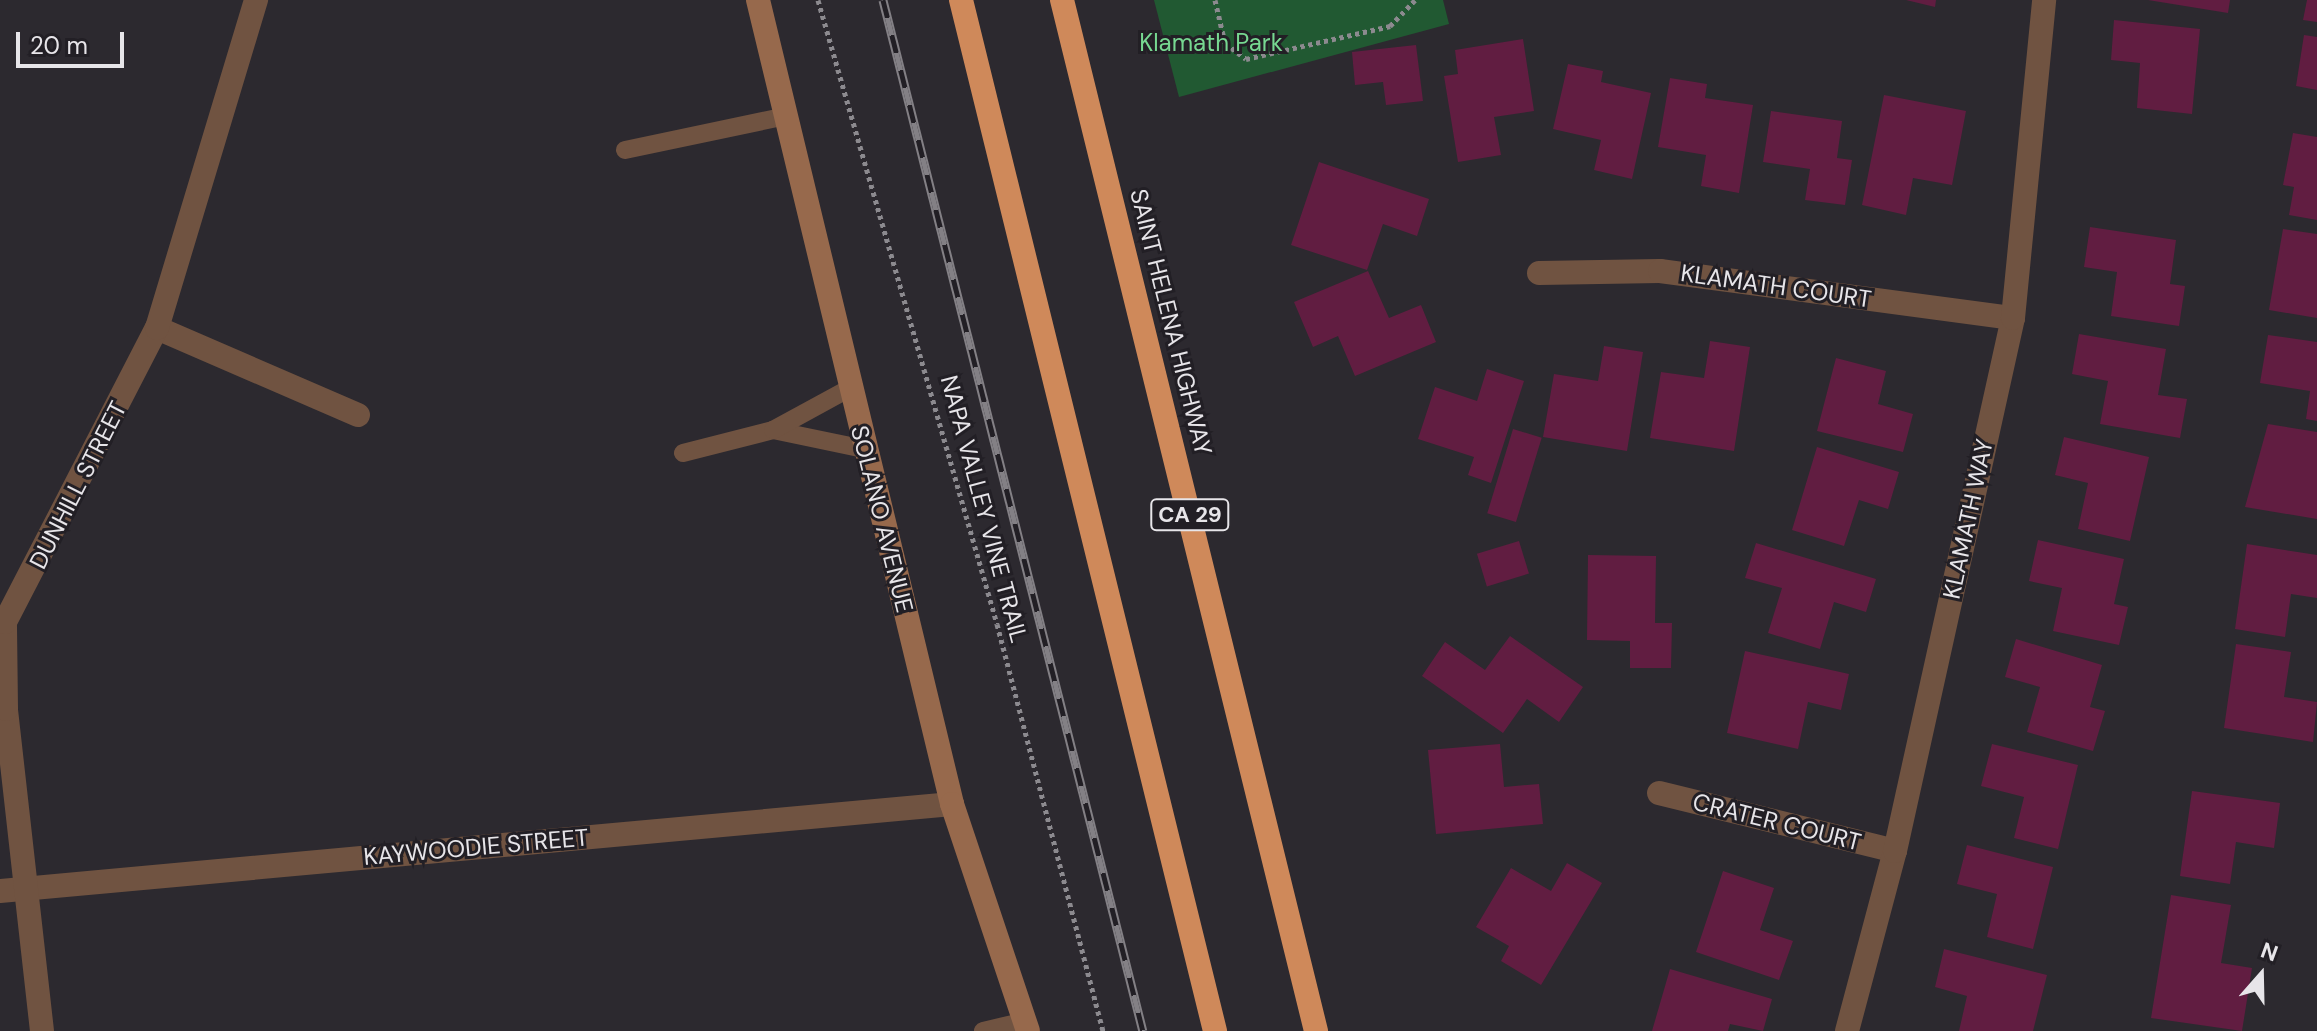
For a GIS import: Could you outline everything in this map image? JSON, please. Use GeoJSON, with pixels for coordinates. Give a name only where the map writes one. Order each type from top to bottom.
{"type":"FeatureCollection","features":[{"type":"Feature","properties":{"kind":"highway"},"geometry":{"type":"LineString","coordinates":[[961,0],[1215,1031]]}},
{"type":"Feature","properties":{"kind":"highway","name":"SAINT HELENA HIGHWAY"},"geometry":{"type":"LineString","coordinates":[[1062,0],[1316,1031]]}},
{"type":"Feature","properties":{"kind":"street","name":"DUNHILL STREET"},"geometry":{"type":"LineString","coordinates":[[42,1031],[6,709],[5,622],[157,328],[256,0]]}},
{"type":"Feature","properties":{"kind":"street","name":"SOLANO AVENUE"},"geometry":{"type":"LineString","coordinates":[[758,0],[952,804],[1026,1026]]}},
{"type":"Feature","properties":{"kind":"street","name":"KLAMATH WAY"},"geometry":{"type":"LineString","coordinates":[[1847,1031],[1895,851],[2013,318],[2044,0]]}},
{"type":"Feature","properties":{"kind":"street","name":"KLAMATH COURT"},"geometry":{"type":"LineString","coordinates":[[1539,273],[1660,271],[2013,318]]}},
{"type":"Feature","properties":{"kind":"street"},"geometry":{"type":"LineString","coordinates":[[157,328],[358,415]]}},
{"type":"Feature","properties":{"kind":"street","name":"CRATER COURT"},"geometry":{"type":"LineString","coordinates":[[1659,793],[1895,851]]}},
{"type":"Feature","properties":{"kind":"street","name":"KAYWOODIE STREET"},"geometry":{"type":"LineString","coordinates":[[0,891],[952,804]]}},
{"type":"Feature","properties":{"kind":"lane"},"geometry":{"type":"LineString","coordinates":[[625,150],[786,116]]}},
{"type":"Feature","properties":{"kind":"lane"},"geometry":{"type":"LineString","coordinates":[[683,453],[773,430],[850,388]]}},
{"type":"Feature","properties":{"kind":"lane"},"geometry":{"type":"LineString","coordinates":[[773,430],[865,449]]}},
{"type":"Feature","properties":{"kind":"lane"},"geometry":{"type":"LineString","coordinates":[[983,1031],[1026,1026]]}},
{"type":"Feature","properties":{"kind":"path","name":"NAPA VALLEY VINE TRAIL"},"geometry":{"type":"LineString","coordinates":[[818,0],[997,624],[1103,1031]]}},
{"type":"Feature","properties":{"kind":"path"},"geometry":{"type":"LineString","coordinates":[[1215,0],[1225,43],[1246,59],[1390,26],[1415,0]]}},
{"type":"Feature","properties":{"kind":"green space","name":"Klamath Park"},"geometry":{"type":"Polygon","coordinates":[[[1154,0],[1443,0],[1449,24],[1179,97],[1154,0]]]}},
{"type":"Feature","properties":{"kind":"building"},"geometry":{"type":"Polygon","coordinates":[[[1906,0],[1936,0],[1935,7],[1906,0]]]}},
{"type":"Feature","properties":{"kind":"building"},"geometry":{"type":"Polygon","coordinates":[[[2148,0],[2230,0],[2228,13],[2148,0]]]}},
{"type":"Feature","properties":{"kind":"building"},"geometry":{"type":"Polygon","coordinates":[[[2307,0],[2317,0],[2317,22],[2303,20],[2307,0]]]}},
{"type":"Feature","properties":{"kind":"building"},"geometry":{"type":"Polygon","coordinates":[[[2114,20],[2200,29],[2192,114],[2137,108],[2140,63],[2111,60],[2114,20]]]}},
{"type":"Feature","properties":{"kind":"building"},"geometry":{"type":"Polygon","coordinates":[[[2304,35],[2317,37],[2317,90],[2296,86],[2304,35]]]}},
{"type":"Feature","properties":{"kind":"building"},"geometry":{"type":"Polygon","coordinates":[[[1523,39],[1534,111],[1494,117],[1501,155],[1458,162],[1444,76],[1458,74],[1455,50],[1523,39]]]}},
{"type":"Feature","properties":{"kind":"building"},"geometry":{"type":"Polygon","coordinates":[[[1416,45],[1423,101],[1386,105],[1383,82],[1355,85],[1352,52],[1416,45]]]}},
{"type":"Feature","properties":{"kind":"building"},"geometry":{"type":"Polygon","coordinates":[[[1568,64],[1603,71],[1601,82],[1651,93],[1632,179],[1594,170],[1601,140],[1553,129],[1568,64]]]}},
{"type":"Feature","properties":{"kind":"building"},"geometry":{"type":"Polygon","coordinates":[[[1670,78],[1707,84],[1705,98],[1753,105],[1739,193],[1701,186],[1706,155],[1658,147],[1670,78]]]}},
{"type":"Feature","properties":{"kind":"building"},"geometry":{"type":"Polygon","coordinates":[[[1884,95],[1966,111],[1952,185],[1913,178],[1906,215],[1862,205],[1884,95]]]}},
{"type":"Feature","properties":{"kind":"building"},"geometry":{"type":"Polygon","coordinates":[[[1771,111],[1842,121],[1837,158],[1852,160],[1845,205],[1805,200],[1810,169],[1763,162],[1771,111]]]}},
{"type":"Feature","properties":{"kind":"building"},"geometry":{"type":"Polygon","coordinates":[[[2293,133],[2317,137],[2317,220],[2289,215],[2294,187],[2283,185],[2293,133]]]}},
{"type":"Feature","properties":{"kind":"building"},"geometry":{"type":"Polygon","coordinates":[[[1319,162],[1429,199],[1417,236],[1383,224],[1367,270],[1291,245],[1319,162]]]}},
{"type":"Feature","properties":{"kind":"building"},"geometry":{"type":"Polygon","coordinates":[[[2090,227],[2176,240],[2170,284],[2185,286],[2179,326],[2111,316],[2117,272],[2084,267],[2090,227]]]}},
{"type":"Feature","properties":{"kind":"building"},"geometry":{"type":"Polygon","coordinates":[[[2283,229],[2317,234],[2317,318],[2269,310],[2283,229]]]}},
{"type":"Feature","properties":{"kind":"building"},"geometry":{"type":"Polygon","coordinates":[[[1368,271],[1389,318],[1421,305],[1436,342],[1355,376],[1338,336],[1313,347],[1294,302],[1368,271]]]}},
{"type":"Feature","properties":{"kind":"building"},"geometry":{"type":"Polygon","coordinates":[[[2079,334],[2166,349],[2158,395],[2187,399],[2180,438],[2100,424],[2108,381],[2072,374],[2079,334]]]}},
{"type":"Feature","properties":{"kind":"building"},"geometry":{"type":"Polygon","coordinates":[[[2268,335],[2317,342],[2317,421],[2306,419],[2310,391],[2260,383],[2268,335]]]}},
{"type":"Feature","properties":{"kind":"building"},"geometry":{"type":"Polygon","coordinates":[[[1710,341],[1750,347],[1734,451],[1650,438],[1661,372],[1704,378],[1710,341]]]}},
{"type":"Feature","properties":{"kind":"building"},"geometry":{"type":"Polygon","coordinates":[[[1604,346],[1643,352],[1627,451],[1543,437],[1554,374],[1598,381],[1604,346]]]}},
{"type":"Feature","properties":{"kind":"building"},"geometry":{"type":"Polygon","coordinates":[[[1836,358],[1886,371],[1878,404],[1913,414],[1903,452],[1817,431],[1836,358]]]}},
{"type":"Feature","properties":{"kind":"building"},"geometry":{"type":"Polygon","coordinates":[[[1487,369],[1524,381],[1491,483],[1468,475],[1474,457],[1418,439],[1435,387],[1477,401],[1487,369]]]}},
{"type":"Feature","properties":{"kind":"building"},"geometry":{"type":"Polygon","coordinates":[[[2268,424],[2317,432],[2317,519],[2245,507],[2268,424]]]}},
{"type":"Feature","properties":{"kind":"building"},"geometry":{"type":"Polygon","coordinates":[[[1513,429],[1542,438],[1516,522],[1487,513],[1513,429]]]}},
{"type":"Feature","properties":{"kind":"building"},"geometry":{"type":"Polygon","coordinates":[[[2064,437],[2149,457],[2130,541],[2078,529],[2088,483],[2055,475],[2064,437]]]}},
{"type":"Feature","properties":{"kind":"building"},"geometry":{"type":"Polygon","coordinates":[[[1817,447],[1899,472],[1888,509],[1859,500],[1844,546],[1792,530],[1817,447]]]}},
{"type":"Feature","properties":{"kind":"building"},"geometry":{"type":"Polygon","coordinates":[[[2038,540],[2124,559],[2114,604],[2128,607],[2119,645],[2053,631],[2062,588],[2029,581],[2038,540]]]}},
{"type":"Feature","properties":{"kind":"building"},"geometry":{"type":"Polygon","coordinates":[[[1519,541],[1529,574],[1487,586],[1477,554],[1519,541]]]}},
{"type":"Feature","properties":{"kind":"building"},"geometry":{"type":"Polygon","coordinates":[[[1756,543],[1876,579],[1866,612],[1834,602],[1820,649],[1768,633],[1782,588],[1745,578],[1756,543]]]}},
{"type":"Feature","properties":{"kind":"building"},"geometry":{"type":"Polygon","coordinates":[[[2247,544],[2317,555],[2317,598],[2291,594],[2285,637],[2235,629],[2247,544]]]}},
{"type":"Feature","properties":{"kind":"building"},"geometry":{"type":"Polygon","coordinates":[[[1588,555],[1656,556],[1655,623],[1672,623],[1671,668],[1630,668],[1630,641],[1587,640],[1588,555]]]}},
{"type":"Feature","properties":{"kind":"building"},"geometry":{"type":"Polygon","coordinates":[[[1510,636],[1583,687],[1559,722],[1527,699],[1503,733],[1422,676],[1445,642],[1485,670],[1510,636]]]}},
{"type":"Feature","properties":{"kind":"building"},"geometry":{"type":"Polygon","coordinates":[[[2016,639],[2102,665],[2090,707],[2105,711],[2093,751],[2027,732],[2040,687],[2005,677],[2016,639]]]}},
{"type":"Feature","properties":{"kind":"building"},"geometry":{"type":"Polygon","coordinates":[[[2236,644],[2291,652],[2284,697],[2317,702],[2313,742],[2224,728],[2236,644]]]}},
{"type":"Feature","properties":{"kind":"building"},"geometry":{"type":"Polygon","coordinates":[[[1745,651],[1849,674],[1841,710],[1808,702],[1798,749],[1727,733],[1745,651]]]}},
{"type":"Feature","properties":{"kind":"building"},"geometry":{"type":"Polygon","coordinates":[[[1500,744],[1504,787],[1539,784],[1543,824],[1436,834],[1428,750],[1500,744]]]}},
{"type":"Feature","properties":{"kind":"building"},"geometry":{"type":"Polygon","coordinates":[[[1992,744],[2078,765],[2058,849],[2014,838],[2024,797],[1981,786],[1992,744]]]}},
{"type":"Feature","properties":{"kind":"building"},"geometry":{"type":"Polygon","coordinates":[[[2192,791],[2280,803],[2274,848],[2236,842],[2230,884],[2180,876],[2192,791]]]}},
{"type":"Feature","properties":{"kind":"building"},"geometry":{"type":"Polygon","coordinates":[[[1967,845],[2053,867],[2033,949],[1987,937],[1997,894],[1957,884],[1967,845]]]}},
{"type":"Feature","properties":{"kind":"building"},"geometry":{"type":"Polygon","coordinates":[[[1567,863],[1602,883],[1541,985],[1501,961],[1509,946],[1476,927],[1511,868],[1551,891],[1567,863]]]}},
{"type":"Feature","properties":{"kind":"building"},"geometry":{"type":"Polygon","coordinates":[[[1723,871],[1774,888],[1760,930],[1793,941],[1779,980],[1696,952],[1723,871]]]}},
{"type":"Feature","properties":{"kind":"building"},"geometry":{"type":"Polygon","coordinates":[[[2171,895],[2231,905],[2221,963],[2252,968],[2242,1031],[2151,1018],[2171,895]]]}},
{"type":"Feature","properties":{"kind":"building"},"geometry":{"type":"Polygon","coordinates":[[[1944,949],[2047,975],[2033,1031],[1959,1031],[1967,996],[1935,987],[1944,949]]]}},
{"type":"Feature","properties":{"kind":"building"},"geometry":{"type":"Polygon","coordinates":[[[1670,969],[1772,999],[1763,1031],[1730,1024],[1728,1031],[1652,1031],[1670,969]]]}},
{"type":"Feature","properties":{"kind":"railway"},"geometry":{"type":"LineString","coordinates":[[883,0],[1143,1031]]}}]}
